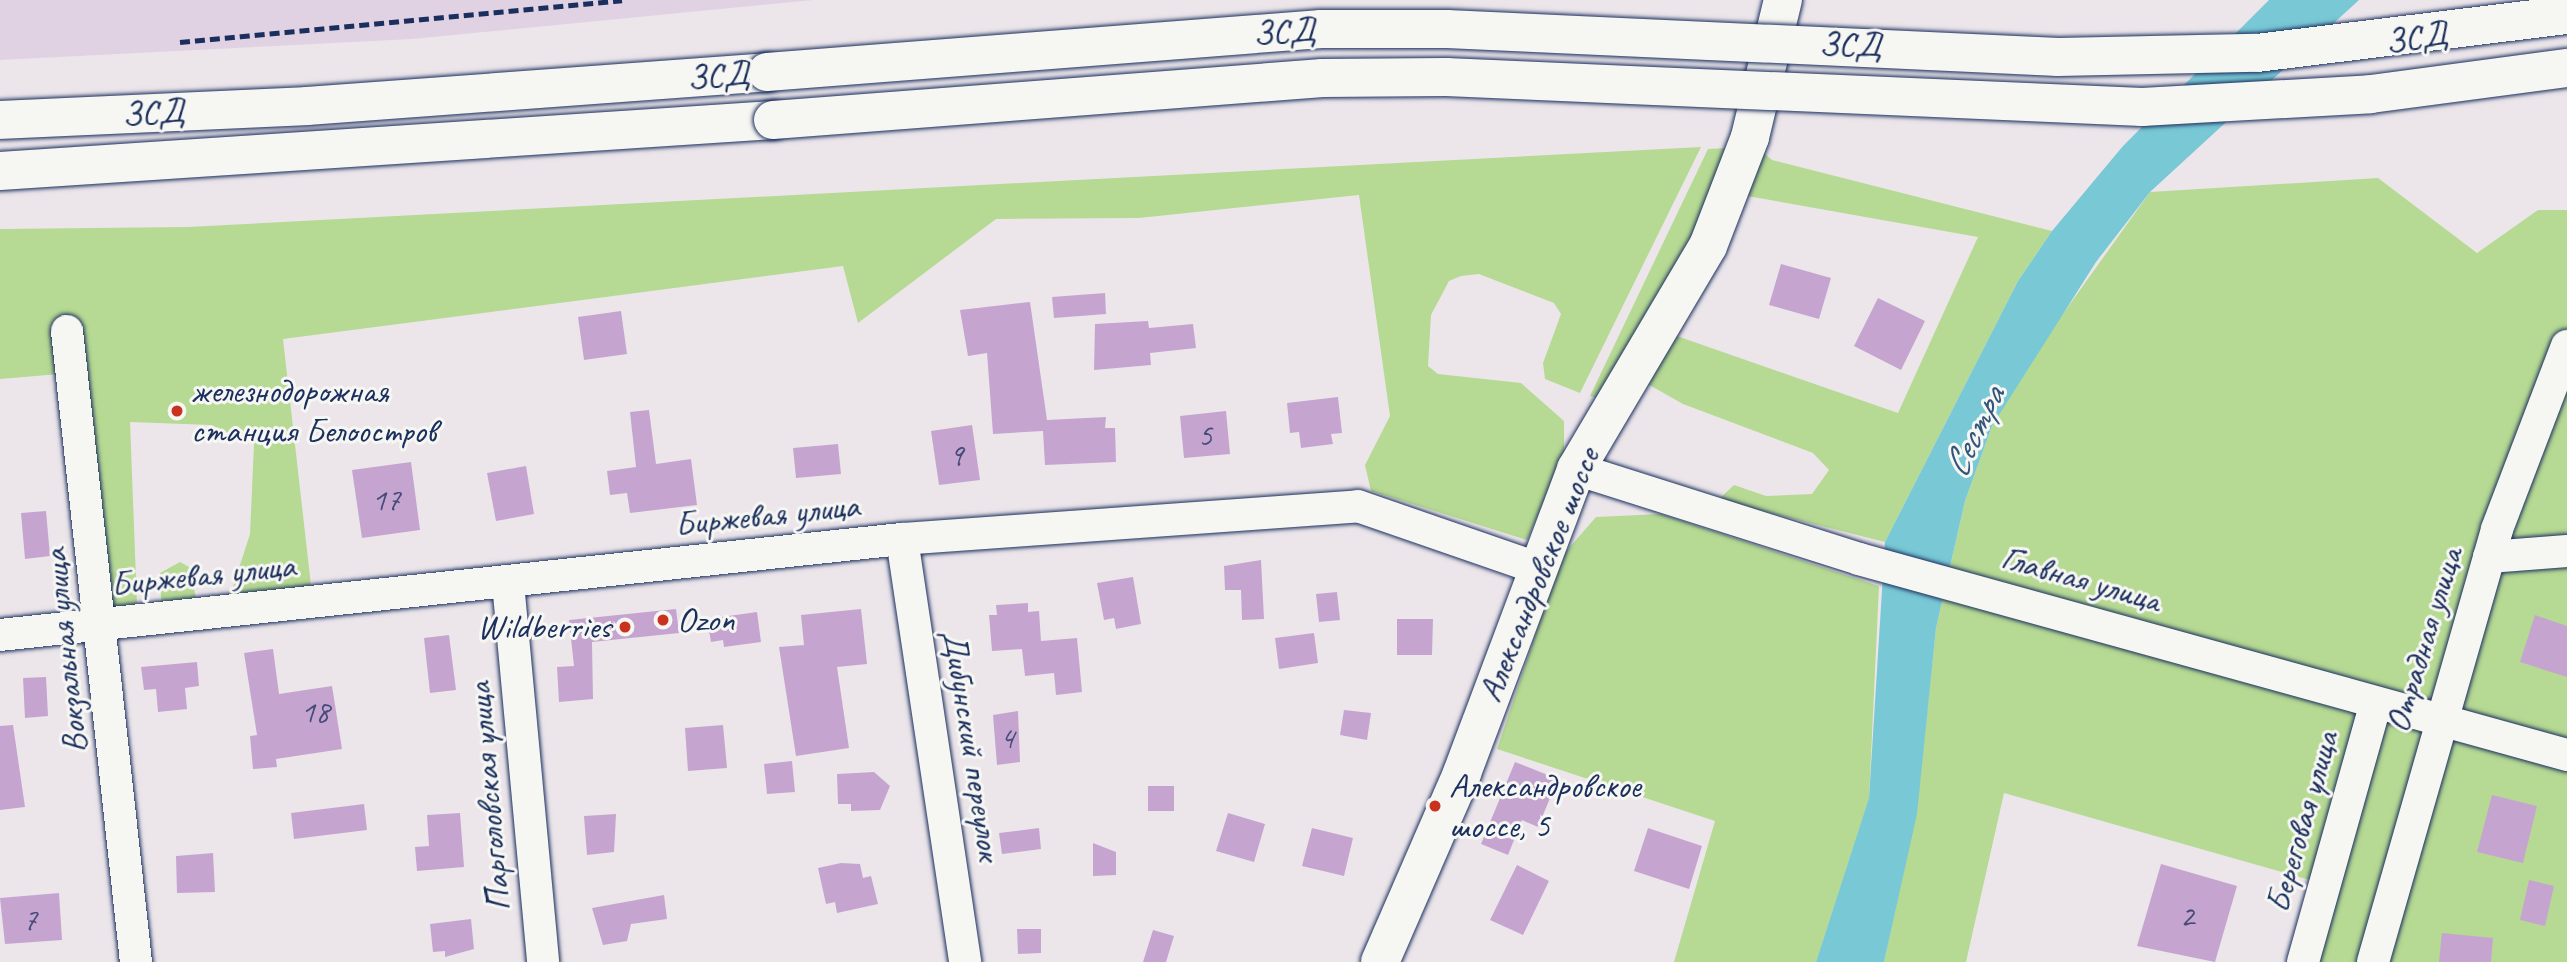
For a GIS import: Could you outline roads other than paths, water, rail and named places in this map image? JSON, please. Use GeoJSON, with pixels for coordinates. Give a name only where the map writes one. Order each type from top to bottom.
{"type":"FeatureCollection","features":[{"type":"Feature","properties":{"kind":"main road","name":"Александровское шоссе"},"geometry":{"type":"LineString","coordinates":[[1380,962],[1462,773],[1534,567],[1576,470],[1708,246],[1750,137],[1783,0]]}},
{"type":"Feature","properties":{"kind":"main road","name":"ЗСД"},"geometry":{"type":"LineString","coordinates":[[0,120],[307,106],[1321,29],[2058,57],[2257,53],[2567,15]]}},
{"type":"Feature","properties":{"kind":"main road","name":"ЗСД"},"geometry":{"type":"LineString","coordinates":[[0,172],[773,120],[1322,78],[1446,77],[2142,107],[2371,94],[2567,68]]}},
{"type":"Feature","properties":{"kind":"street","name":"Вокзальная улица"},"geometry":{"type":"LineString","coordinates":[[67,331],[103,624],[136,962]]}},
{"type":"Feature","properties":{"kind":"street","name":"Отрадная улица"},"geometry":{"type":"LineString","coordinates":[[2373,962],[2440,718],[2489,556],[2567,346]]}},
{"type":"Feature","properties":{"kind":"street","name":"Главная улица"},"geometry":{"type":"LineString","coordinates":[[1576,470],[1859,559],[2567,755]]}},
{"type":"Feature","properties":{"kind":"street","name":"Биржевая улица"},"geometry":{"type":"LineString","coordinates":[[0,635],[902,539],[1358,506],[1534,567]]}},
{"type":"Feature","properties":{"kind":"street","name":"Дибунский переулок"},"geometry":{"type":"LineString","coordinates":[[902,539],[965,962]]}},
{"type":"Feature","properties":{"kind":"street"},"geometry":{"type":"LineString","coordinates":[[2489,556],[2567,551]]}},
{"type":"Feature","properties":{"kind":"street","name":"Парголовская улица"},"geometry":{"type":"LineString","coordinates":[[508,583],[543,962]]}},
{"type":"Feature","properties":{"kind":"street","name":"Береговая улица"},"geometry":{"type":"LineString","coordinates":[[2302,962],[2376,703]]}},
{"type":"Feature","properties":{"kind":"water","name":"Сестра"},"geometry":{"type":"Polygon","coordinates":[[[2269,0],[2359,0],[2150,192],[2096,262],[1992,426],[1965,501],[1936,628],[1917,814],[1884,962],[1816,962],[1869,798],[1885,542],[2018,281],[2052,231],[2123,146],[2269,0]]]}},
{"type":"Feature","properties":{"kind":"railway"},"geometry":{"type":"LineString","coordinates":[[180,42],[622,0]]}},
{"type":"Feature","properties":{"kind":"place","name":"железнодорожная станция Белоостров"},"geometry":{"type":"Point","coordinates":[177,411]}},
{"type":"Feature","properties":{"kind":"place","name":"Ozon"},"geometry":{"type":"Point","coordinates":[663,620]}},
{"type":"Feature","properties":{"kind":"place","name":"Wildberries"},"geometry":{"type":"Point","coordinates":[625,627]}},
{"type":"Feature","properties":{"kind":"place","name":"Александровское шоссе, 5"},"geometry":{"type":"Point","coordinates":[1435,806]}}]}
